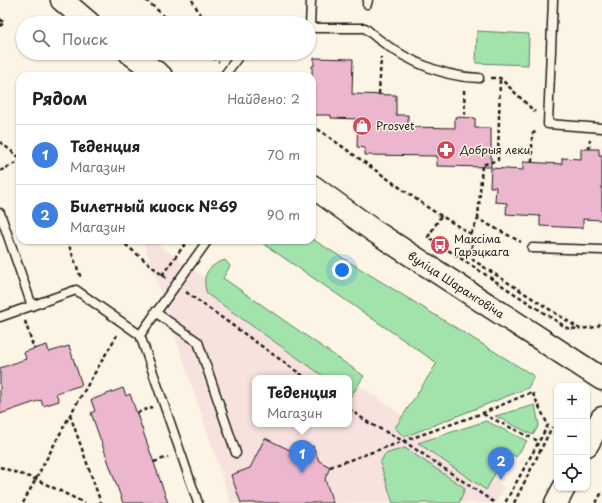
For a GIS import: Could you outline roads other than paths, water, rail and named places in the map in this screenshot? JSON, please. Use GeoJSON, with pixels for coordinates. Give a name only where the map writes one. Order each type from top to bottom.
{"type":"FeatureCollection","features":[{"type":"Feature","properties":{"kind":"main road"},"geometry":{"type":"LineString","coordinates":[[62,0],[81,16]]}},
{"type":"Feature","properties":{"kind":"main road"},"geometry":{"type":"LineString","coordinates":[[139,60],[156,72]]}},
{"type":"Feature","properties":{"kind":"main road","name":"вуліца Шаранговіча"},"geometry":{"type":"LineString","coordinates":[[316,189],[374,231],[602,379]]}},
{"type":"Feature","properties":{"kind":"main road"},"geometry":{"type":"LineString","coordinates":[[590,440],[602,418]]}},
{"type":"Feature","properties":{"kind":"main road"},"geometry":{"type":"LineString","coordinates":[[590,444],[602,435]]}},
{"type":"Feature","properties":{"kind":"main road"},"geometry":{"type":"LineString","coordinates":[[556,503],[562,491]]}},
{"type":"Feature","properties":{"kind":"lane"},"geometry":{"type":"LineString","coordinates":[[310,16],[311,0]]}},
{"type":"Feature","properties":{"kind":"lane"},"geometry":{"type":"LineString","coordinates":[[554,0],[548,124],[602,128]]}},
{"type":"Feature","properties":{"kind":"lane"},"geometry":{"type":"LineString","coordinates":[[316,28],[364,28],[382,43],[427,67],[464,77],[478,78]]}},
{"type":"Feature","properties":{"kind":"lane"},"geometry":{"type":"LineString","coordinates":[[227,72],[236,60]]}},
{"type":"Feature","properties":{"kind":"lane"},"geometry":{"type":"LineString","coordinates":[[0,213],[32,306]]}},
{"type":"Feature","properties":{"kind":"lane"},"geometry":{"type":"LineString","coordinates":[[140,335],[205,244]]}},
{"type":"Feature","properties":{"kind":"lane"},"geometry":{"type":"LineString","coordinates":[[532,248],[602,250]]}},
{"type":"Feature","properties":{"kind":"lane"},"geometry":{"type":"LineString","coordinates":[[0,317],[76,290],[140,335],[198,503]]}},
{"type":"Feature","properties":{"kind":"lane"},"geometry":{"type":"LineString","coordinates":[[155,312],[198,342],[236,453]]}},
{"type":"Feature","properties":{"kind":"place","name":"Prosvet"},"geometry":{"type":"Point","coordinates":[362,126]}},
{"type":"Feature","properties":{"kind":"place","name":"Добрыя леки"},"geometry":{"type":"Point","coordinates":[446,150]}},
{"type":"Feature","properties":{"kind":"place","name":"Максіма Гарэцкага"},"geometry":{"type":"Point","coordinates":[440,245]}},
{"type":"Feature","properties":{"kind":"place","name":"Теденция"},"geometry":{"type":"Point","coordinates":[302,473]}},
{"type":"Feature","properties":{"kind":"place","name":"Билетный киоск №69"},"geometry":{"type":"Point","coordinates":[501,480]}}]}
